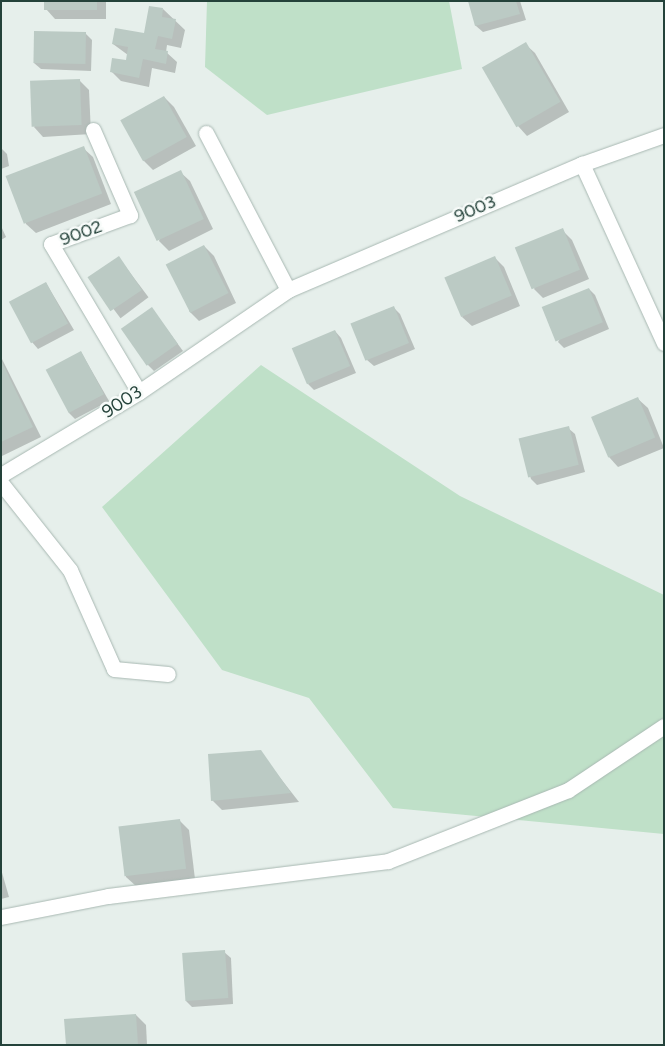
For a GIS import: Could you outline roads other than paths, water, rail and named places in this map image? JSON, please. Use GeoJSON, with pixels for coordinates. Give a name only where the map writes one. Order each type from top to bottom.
{"type":"FeatureCollection","features":[{"type":"Feature","properties":{"kind":"street","name":"9002"},"geometry":{"type":"LineString","coordinates":[[93,130],[130,215],[51,244],[138,392]]}},
{"type":"Feature","properties":{"kind":"street"},"geometry":{"type":"LineString","coordinates":[[206,133],[288,290]]}},
{"type":"Feature","properties":{"kind":"street","name":"9003"},"geometry":{"type":"LineString","coordinates":[[1,475],[138,392],[288,290],[582,164],[664,134]]}},
{"type":"Feature","properties":{"kind":"street"},"geometry":{"type":"LineString","coordinates":[[582,164],[664,344]]}},
{"type":"Feature","properties":{"kind":"street"},"geometry":{"type":"LineString","coordinates":[[1,483],[70,570],[114,669],[168,674]]}},
{"type":"Feature","properties":{"kind":"street"},"geometry":{"type":"LineString","coordinates":[[1,917],[108,896],[388,861],[568,790],[664,726]]}}]}
